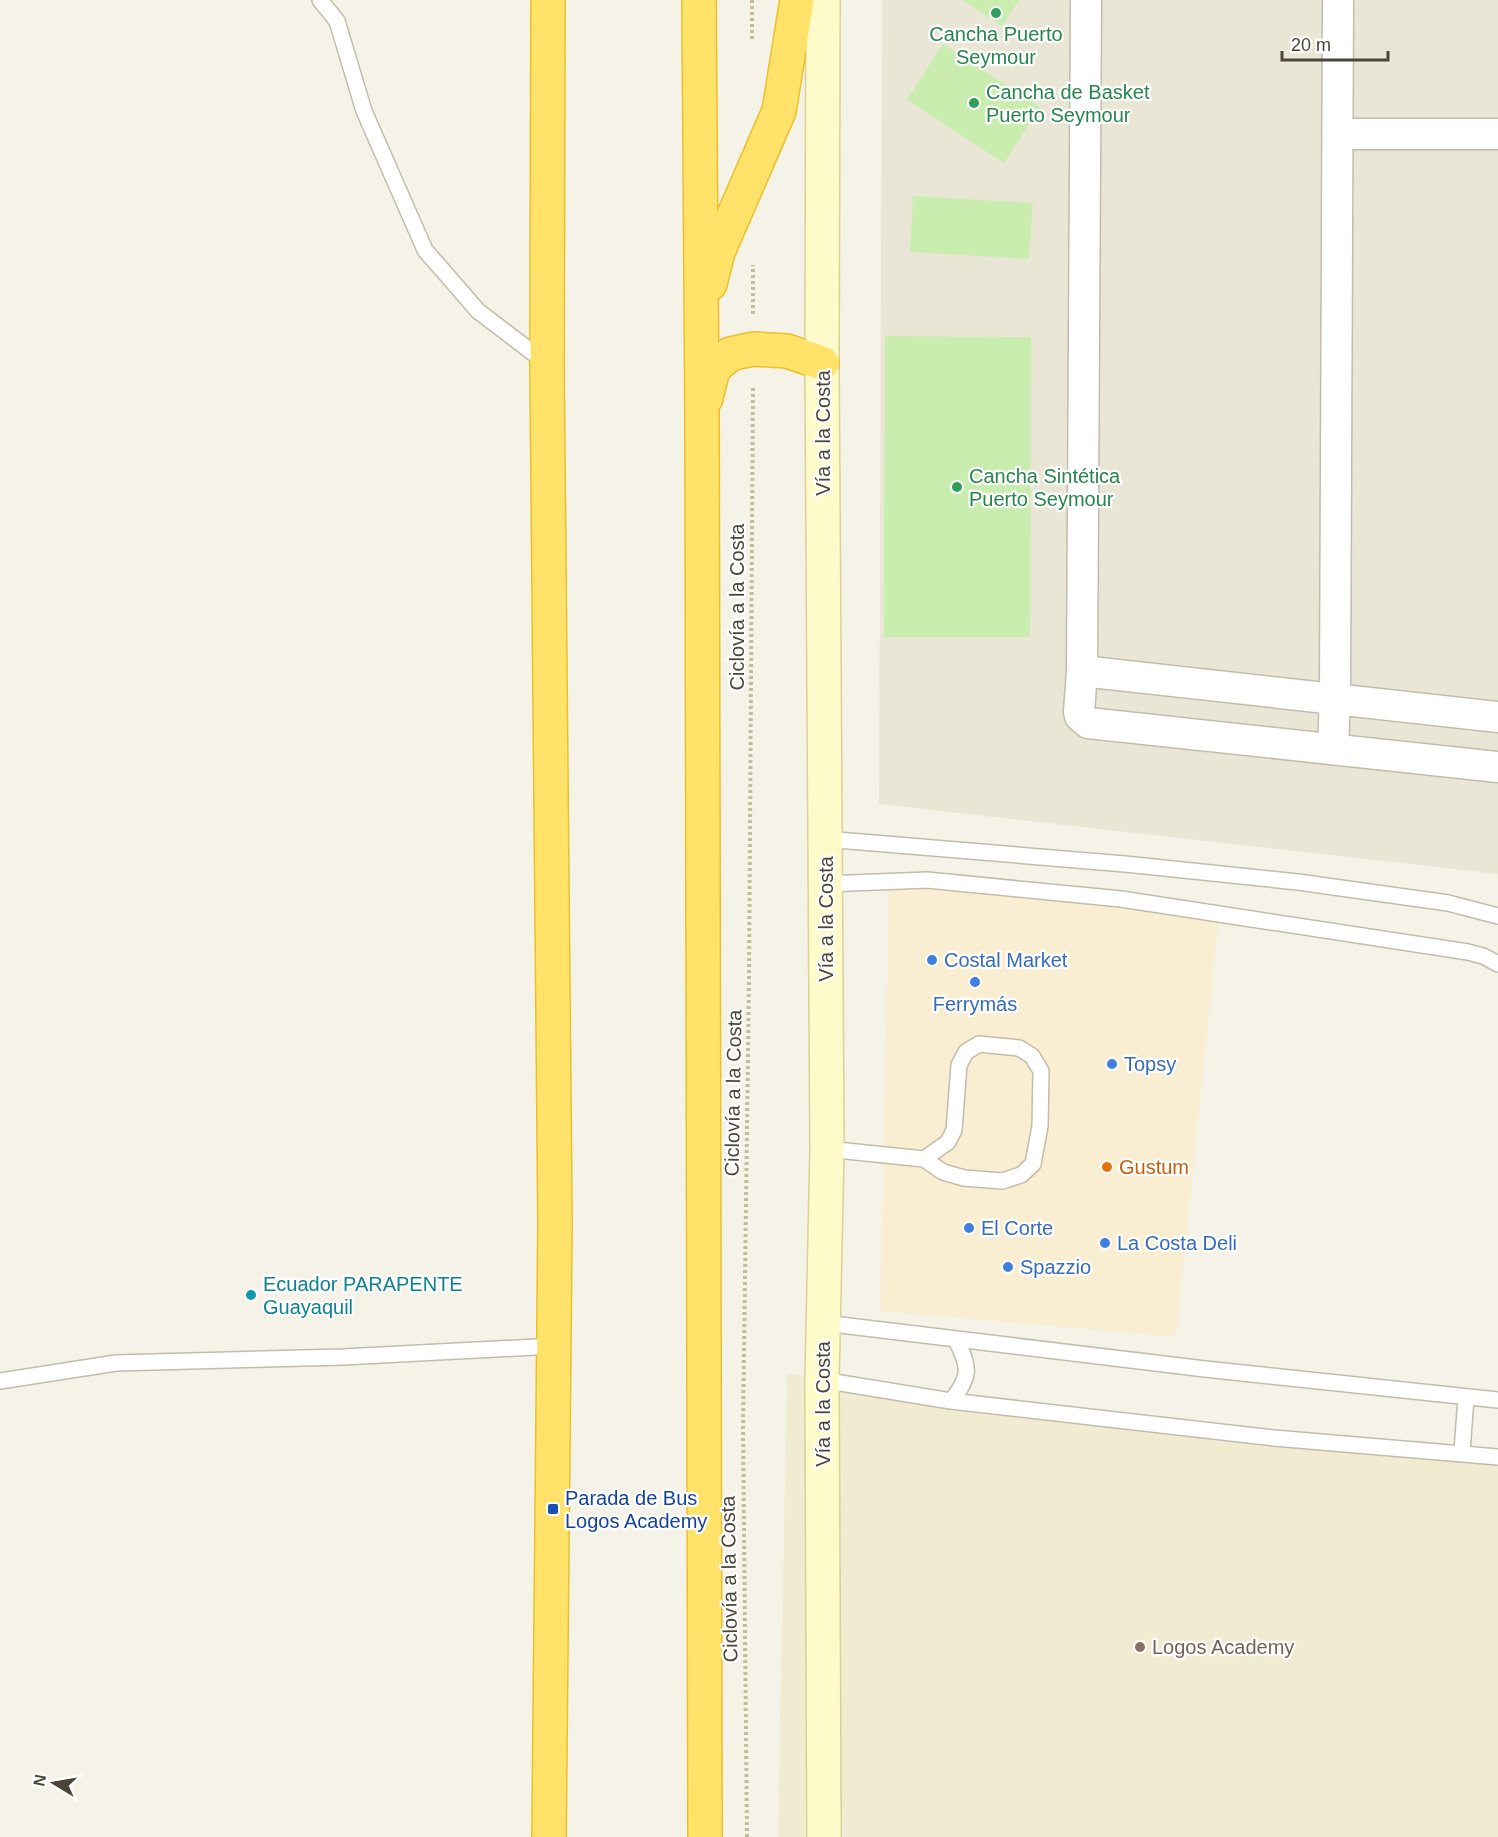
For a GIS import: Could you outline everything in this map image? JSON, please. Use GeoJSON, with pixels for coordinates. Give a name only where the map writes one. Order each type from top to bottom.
{"type":"FeatureCollection","features":[{"type":"Feature","properties":{"kind":"highway"},"geometry":{"type":"LineString","coordinates":[[548,0],[547,364],[555,1199],[549,1837]]}},
{"type":"Feature","properties":{"kind":"highway"},"geometry":{"type":"LineString","coordinates":[[699,0],[705,1837]]}},
{"type":"Feature","properties":{"kind":"highway"},"geometry":{"type":"LineString","coordinates":[[701,317],[718,252],[779,111],[797,0]]}},
{"type":"Feature","properties":{"kind":"highway"},"geometry":{"type":"LineString","coordinates":[[702,412],[713,369],[730,354],[753,349],[787,351],[822,363]]}},
{"type":"Feature","properties":{"kind":"street","name":"Vía a la Costa"},"geometry":{"type":"LineString","coordinates":[[823,0],[822,363],[827,1149],[822,1380],[824,1837]]}},
{"type":"Feature","properties":{"kind":"street"},"geometry":{"type":"LineString","coordinates":[[1086,0],[1082,671],[1078,712],[1080,717],[1088,723],[1498,767]]}},
{"type":"Feature","properties":{"kind":"street"},"geometry":{"type":"LineString","coordinates":[[1333,749],[1338,0]]}},
{"type":"Feature","properties":{"kind":"street"},"geometry":{"type":"LineString","coordinates":[[1338,134],[1498,134]]}},
{"type":"Feature","properties":{"kind":"street"},"geometry":{"type":"LineString","coordinates":[[1082,671],[1498,717]]}},
{"type":"Feature","properties":{"kind":"lane"},"geometry":{"type":"LineString","coordinates":[[320,0],[337,21],[364,111],[425,250],[478,311],[547,364]]}},
{"type":"Feature","properties":{"kind":"lane"},"geometry":{"type":"LineString","coordinates":[[825,839],[1125,864],[1298,882],[1448,903],[1498,916]]}},
{"type":"Feature","properties":{"kind":"lane"},"geometry":{"type":"LineString","coordinates":[[825,884],[927,880],[1121,899],[1468,952],[1498,964]]}},
{"type":"Feature","properties":{"kind":"lane"},"geometry":{"type":"LineString","coordinates":[[827,1149],[924,1159],[943,1172],[964,1178],[1002,1181],[1021,1175],[1033,1164],[1040,1126],[1041,1071],[1032,1056],[1018,1048],[979,1044],[966,1052],[959,1065],[954,1130],[948,1142],[924,1159]]}},
{"type":"Feature","properties":{"kind":"lane"},"geometry":{"type":"LineString","coordinates":[[824,1323],[956,1340],[1498,1400]]}},
{"type":"Feature","properties":{"kind":"lane"},"geometry":{"type":"LineString","coordinates":[[951,1401],[963,1386],[966,1373],[965,1358],[956,1340]]}},
{"type":"Feature","properties":{"kind":"lane"},"geometry":{"type":"LineString","coordinates":[[0,1381],[116,1363],[343,1357],[554,1346]]}},
{"type":"Feature","properties":{"kind":"lane"},"geometry":{"type":"LineString","coordinates":[[822,1380],[951,1401],[1274,1438],[1462,1452],[1498,1457]]}},
{"type":"Feature","properties":{"kind":"lane"},"geometry":{"type":"LineString","coordinates":[[1462,1452],[1466,1397]]}},
{"type":"Feature","properties":{"kind":"path","name":"Ciclovía a la Costa"},"geometry":{"type":"LineString","coordinates":[[747,1837],[743,1426],[750,970],[753,349]]}},
{"type":"Feature","properties":{"kind":"shaded area"},"geometry":{"type":"Polygon","coordinates":[[[882,0],[1498,0],[1498,874],[879,804],[882,0]]]}},
{"type":"Feature","properties":{"kind":"shaded area"},"geometry":{"type":"Polygon","coordinates":[[[889,880],[1219,917],[1176,1337],[880,1311],[889,880]]]}},
{"type":"Feature","properties":{"kind":"shaded area","name":"Logos Academy"},"geometry":{"type":"Polygon","coordinates":[[[787,1374],[1498,1457],[1498,1837],[778,1837],[787,1374]]]}},
{"type":"Feature","properties":{"kind":"green space","name":"Cancha Puerto Seymour"},"geometry":{"type":"Polygon","coordinates":[[[963,0],[1019,0],[1002,26],[963,0]]]}},
{"type":"Feature","properties":{"kind":"green space","name":"Cancha de Basket Puerto Seymour"},"geometry":{"type":"Polygon","coordinates":[[[943,44],[1040,107],[1004,163],[907,100],[943,44]]]}},
{"type":"Feature","properties":{"kind":"green space"},"geometry":{"type":"Polygon","coordinates":[[[913,196],[1033,203],[1029,259],[910,252],[913,196]]]}},
{"type":"Feature","properties":{"kind":"green space","name":"Cancha Sintética Puerto Seymour"},"geometry":{"type":"Polygon","coordinates":[[[885,336],[1031,337],[1030,637],[884,637],[885,336]]]}},
{"type":"Feature","properties":{"kind":"place","name":"Cancha Puerto Seymour"},"geometry":{"type":"Point","coordinates":[996,13]}},
{"type":"Feature","properties":{"kind":"place","name":"Cancha de Basket Puerto Seymour"},"geometry":{"type":"Point","coordinates":[974,103]}},
{"type":"Feature","properties":{"kind":"place","name":"Cancha Sintética Puerto Seymour"},"geometry":{"type":"Point","coordinates":[957,487]}},
{"type":"Feature","properties":{"kind":"place","name":"Costal Market"},"geometry":{"type":"Point","coordinates":[932,960]}},
{"type":"Feature","properties":{"kind":"place","name":"Ferrymás"},"geometry":{"type":"Point","coordinates":[975,982]}},
{"type":"Feature","properties":{"kind":"place","name":"Topsy"},"geometry":{"type":"Point","coordinates":[1112,1064]}},
{"type":"Feature","properties":{"kind":"place","name":"Gustum"},"geometry":{"type":"Point","coordinates":[1107,1167]}},
{"type":"Feature","properties":{"kind":"place","name":"El Corte"},"geometry":{"type":"Point","coordinates":[969,1228]}},
{"type":"Feature","properties":{"kind":"place","name":"La Costa Deli"},"geometry":{"type":"Point","coordinates":[1105,1243]}},
{"type":"Feature","properties":{"kind":"place","name":"Spazzio"},"geometry":{"type":"Point","coordinates":[1008,1267]}},
{"type":"Feature","properties":{"kind":"place","name":"Ecuador PARAPENTE Guayaquil"},"geometry":{"type":"Point","coordinates":[251,1295]}},
{"type":"Feature","properties":{"kind":"place","name":"Parada de Bus Logos Academy"},"geometry":{"type":"Point","coordinates":[553,1509]}},
{"type":"Feature","properties":{"kind":"place","name":"Logos Academy"},"geometry":{"type":"Point","coordinates":[1140,1647]}}]}
